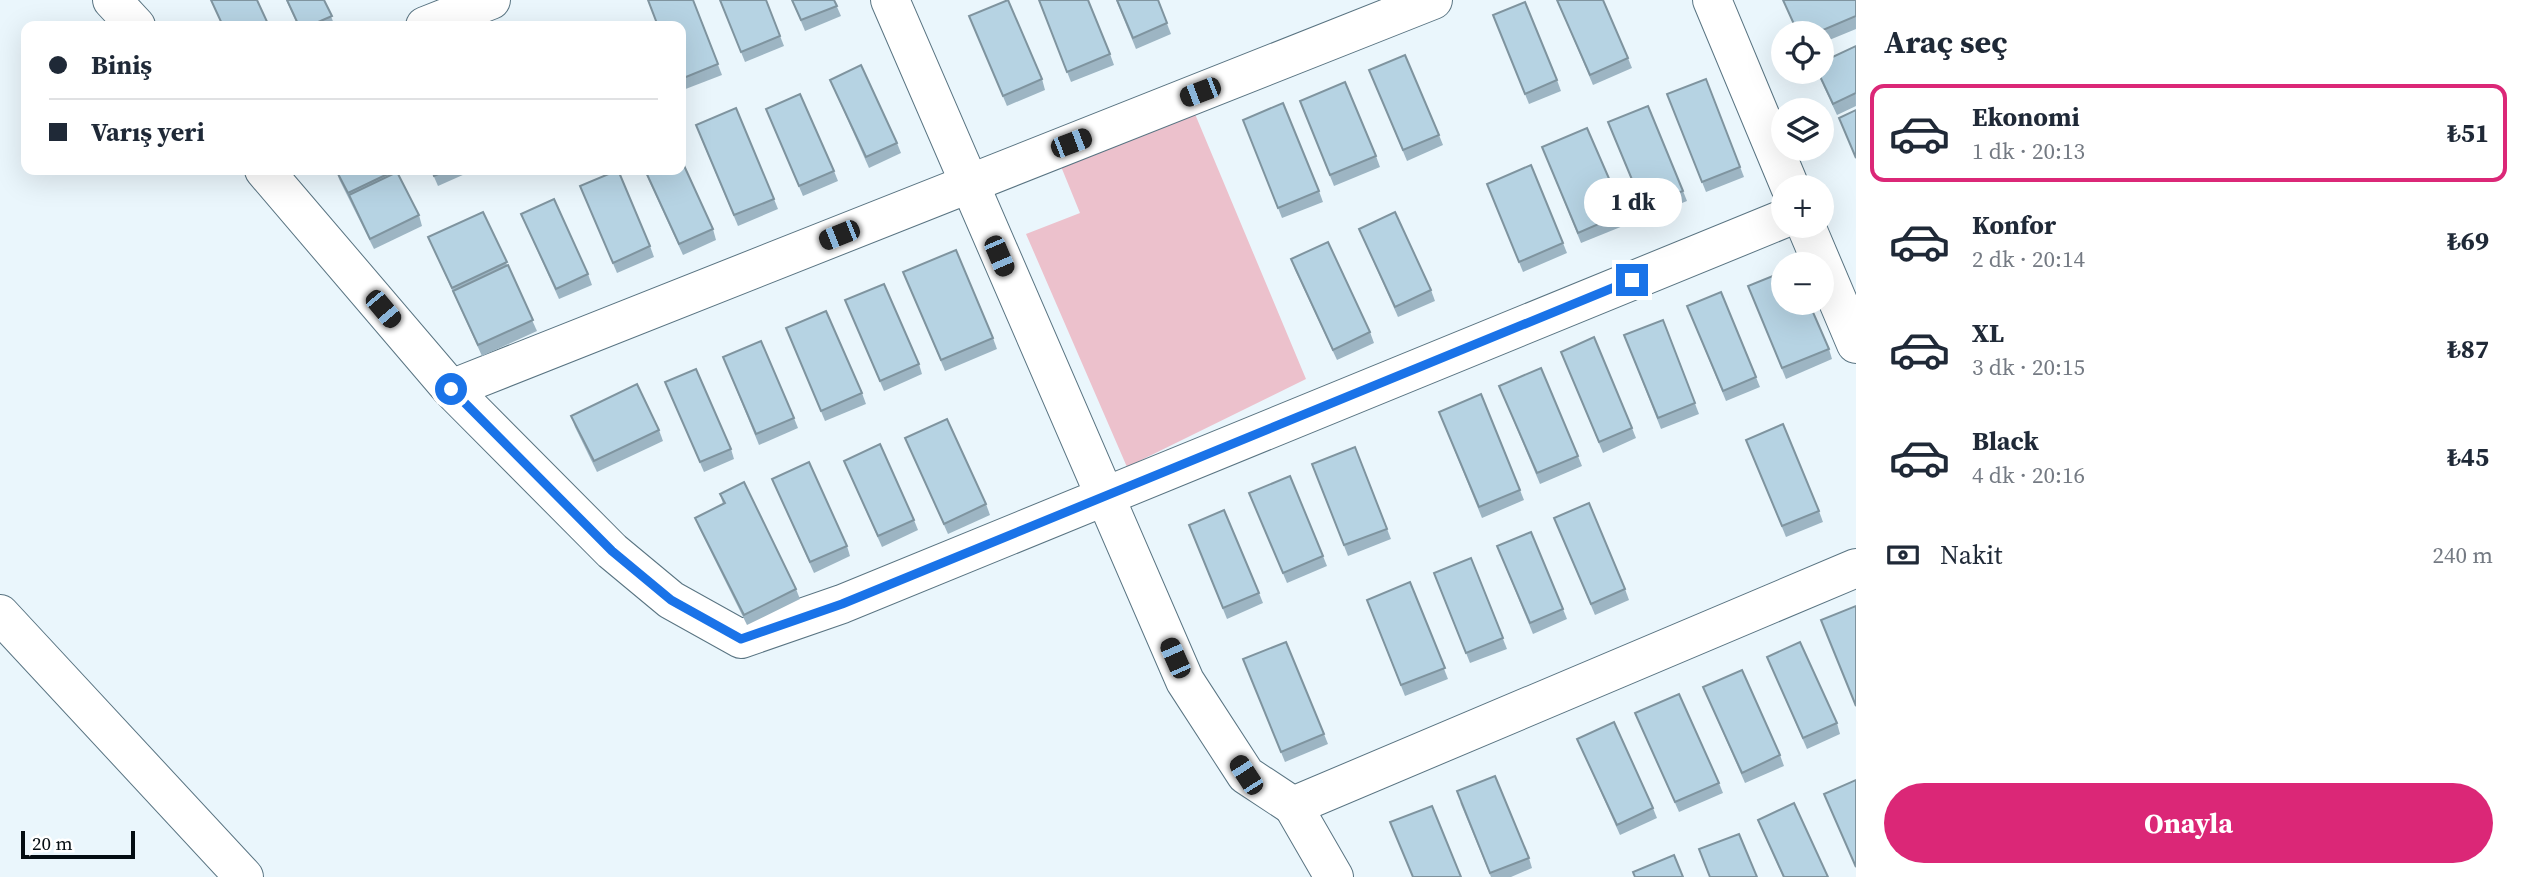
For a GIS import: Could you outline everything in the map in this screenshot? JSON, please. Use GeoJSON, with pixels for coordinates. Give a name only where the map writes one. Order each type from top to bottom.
{"type":"FeatureCollection","features":[{"type":"Feature","properties":{"kind":"street"},"geometry":{"type":"LineString","coordinates":[[112,0],[131,21]]}},
{"type":"Feature","properties":{"kind":"street"},"geometry":{"type":"LineString","coordinates":[[438,21],[491,0]]}},
{"type":"Feature","properties":{"kind":"street"},"geometry":{"type":"LineString","coordinates":[[890,0],[1185,681],[1246,775],[1293,806],[1334,877]]}},
{"type":"Feature","properties":{"kind":"street"},"geometry":{"type":"LineString","coordinates":[[451,389],[1433,0]]}},
{"type":"Feature","properties":{"kind":"street"},"geometry":{"type":"LineString","coordinates":[[1712,0],[1785,175]]}},
{"type":"Feature","properties":{"kind":"street"},"geometry":{"type":"LineString","coordinates":[[268,175],[451,389],[612,551],[671,600],[741,639],[842,604],[1771,224]]}},
{"type":"Feature","properties":{"kind":"street"},"geometry":{"type":"LineString","coordinates":[[1811,238],[1856,344]]}},
{"type":"Feature","properties":{"kind":"street"},"geometry":{"type":"LineString","coordinates":[[1293,806],[1856,568]]}},
{"type":"Feature","properties":{"kind":"street"},"geometry":{"type":"LineString","coordinates":[[0,614],[244,877]]}},
{"type":"Feature","properties":{"kind":"shaded area"},"geometry":{"type":"Polygon","coordinates":[[[1195,114],[1306,379],[1127,467],[1026,234],[1080,213],[1060,164],[1195,114]]]}},
{"type":"Feature","properties":{"kind":"building"},"geometry":{"type":"Polygon","coordinates":[[[211,0],[257,0],[267,21],[221,21],[211,0]]]}},
{"type":"Feature","properties":{"kind":"building"},"geometry":{"type":"Polygon","coordinates":[[[287,0],[324,0],[332,16],[320,21],[297,21],[287,0]]]}},
{"type":"Feature","properties":{"kind":"building"},"geometry":{"type":"Polygon","coordinates":[[[648,0],[693,0],[718,64],[686,77],[686,21],[656,21],[648,0]]]}},
{"type":"Feature","properties":{"kind":"building"},"geometry":{"type":"Polygon","coordinates":[[[720,0],[766,0],[780,36],[741,52],[720,0]]]}},
{"type":"Feature","properties":{"kind":"building"},"geometry":{"type":"Polygon","coordinates":[[[792,0],[834,0],[837,6],[801,20],[792,0]]]}},
{"type":"Feature","properties":{"kind":"building"},"geometry":{"type":"Polygon","coordinates":[[[1008,0],[1042,79],[1003,96],[969,16],[1008,0]]]}},
{"type":"Feature","properties":{"kind":"building"},"geometry":{"type":"Polygon","coordinates":[[[1039,0],[1088,0],[1110,54],[1067,72],[1039,0]]]}},
{"type":"Feature","properties":{"kind":"building"},"geometry":{"type":"Polygon","coordinates":[[[1117,0],[1158,0],[1167,23],[1133,38],[1117,0]]]}},
{"type":"Feature","properties":{"kind":"building"},"geometry":{"type":"Polygon","coordinates":[[[1557,0],[1603,0],[1628,58],[1590,75],[1557,0]]]}},
{"type":"Feature","properties":{"kind":"building"},"geometry":{"type":"Polygon","coordinates":[[[1783,0],[1856,0],[1856,16],[1834,25],[1834,21],[1793,21],[1783,0]]]}},
{"type":"Feature","properties":{"kind":"building"},"geometry":{"type":"Polygon","coordinates":[[[1525,2],[1557,80],[1525,94],[1493,15],[1525,2]]]}},
{"type":"Feature","properties":{"kind":"building"},"geometry":{"type":"Polygon","coordinates":[[[1856,46],[1856,93],[1834,104],[1834,98],[1830,98],[1824,84],[1834,84],[1834,56],[1856,46]]]}},
{"type":"Feature","properties":{"kind":"building"},"geometry":{"type":"Polygon","coordinates":[[[1405,55],[1439,135],[1403,150],[1369,70],[1405,55]]]}},
{"type":"Feature","properties":{"kind":"building"},"geometry":{"type":"Polygon","coordinates":[[[861,65],[897,143],[866,157],[830,80],[861,65]]]}},
{"type":"Feature","properties":{"kind":"building"},"geometry":{"type":"Polygon","coordinates":[[[1706,79],[1740,167],[1702,182],[1667,94],[1706,79]]]}},
{"type":"Feature","properties":{"kind":"building"},"geometry":{"type":"Polygon","coordinates":[[[1345,82],[1376,156],[1330,175],[1300,101],[1345,82]]]}},
{"type":"Feature","properties":{"kind":"building"},"geometry":{"type":"Polygon","coordinates":[[[800,94],[834,171],[799,186],[766,109],[800,94]]]}},
{"type":"Feature","properties":{"kind":"building"},"geometry":{"type":"Polygon","coordinates":[[[1283,103],[1319,191],[1278,208],[1243,120],[1283,103]]]}},
{"type":"Feature","properties":{"kind":"building"},"geometry":{"type":"Polygon","coordinates":[[[1648,106],[1683,191],[1643,206],[1608,122],[1648,106]]]}},
{"type":"Feature","properties":{"kind":"building"},"geometry":{"type":"Polygon","coordinates":[[[736,108],[774,199],[734,215],[696,125],[736,108]]]}},
{"type":"Feature","properties":{"kind":"building"},"geometry":{"type":"Polygon","coordinates":[[[1856,110],[1856,158],[1839,118],[1856,110]]]}},
{"type":"Feature","properties":{"kind":"building"},"geometry":{"type":"Polygon","coordinates":[[[1587,128],[1624,213],[1578,233],[1542,147],[1587,128]]]}},
{"type":"Feature","properties":{"kind":"building"},"geometry":{"type":"Polygon","coordinates":[[[1531,165],[1563,243],[1519,262],[1487,184],[1531,165]]]}},
{"type":"Feature","properties":{"kind":"building"},"geometry":{"type":"Polygon","coordinates":[[[686,170],[713,229],[679,244],[647,175],[686,175],[686,170]]]}},
{"type":"Feature","properties":{"kind":"building"},"geometry":{"type":"Polygon","coordinates":[[[339,175],[386,175],[348,193],[339,175]]]}},
{"type":"Feature","properties":{"kind":"building"},"geometry":{"type":"Polygon","coordinates":[[[391,175],[399,175],[419,215],[370,239],[349,195],[391,175]]]}},
{"type":"Feature","properties":{"kind":"building"},"geometry":{"type":"Polygon","coordinates":[[[606,175],[620,175],[650,246],[613,263],[580,186],[606,175]]]}},
{"type":"Feature","properties":{"kind":"building"},"geometry":{"type":"Polygon","coordinates":[[[554,199],[588,274],[556,289],[521,214],[554,199]]]}},
{"type":"Feature","properties":{"kind":"building"},"geometry":{"type":"Polygon","coordinates":[[[483,212],[507,262],[452,288],[428,237],[483,212]]]}},
{"type":"Feature","properties":{"kind":"building"},"geometry":{"type":"Polygon","coordinates":[[[1395,212],[1431,290],[1395,307],[1359,229],[1395,212]]]}},
{"type":"Feature","properties":{"kind":"building"},"geometry":{"type":"Polygon","coordinates":[[[1328,242],[1370,332],[1333,350],[1291,259],[1328,242]]]}},
{"type":"Feature","properties":{"kind":"building"},"geometry":{"type":"Polygon","coordinates":[[[956,250],[993,338],[941,360],[903,272],[956,250]]]}},
{"type":"Feature","properties":{"kind":"building"},"geometry":{"type":"Polygon","coordinates":[[[508,265],[533,320],[478,345],[453,291],[508,265]]]}},
{"type":"Feature","properties":{"kind":"building"},"geometry":{"type":"Polygon","coordinates":[[[1771,277],[1771,315],[1814,315],[1829,349],[1782,368],[1748,286],[1771,277]]]}},
{"type":"Feature","properties":{"kind":"building"},"geometry":{"type":"Polygon","coordinates":[[[884,284],[919,364],[880,381],[845,300],[884,284]]]}},
{"type":"Feature","properties":{"kind":"building"},"geometry":{"type":"Polygon","coordinates":[[[1721,292],[1756,377],[1723,391],[1687,306],[1721,292]]]}},
{"type":"Feature","properties":{"kind":"building"},"geometry":{"type":"Polygon","coordinates":[[[826,311],[862,393],[821,411],[786,328],[826,311]]]}},
{"type":"Feature","properties":{"kind":"building"},"geometry":{"type":"Polygon","coordinates":[[[1663,320],[1695,403],[1658,418],[1624,335],[1663,320]]]}},
{"type":"Feature","properties":{"kind":"building"},"geometry":{"type":"Polygon","coordinates":[[[1594,337],[1632,428],[1599,442],[1561,352],[1594,337]]]}},
{"type":"Feature","properties":{"kind":"building"},"geometry":{"type":"Polygon","coordinates":[[[761,341],[794,418],[756,434],[723,357],[761,341]]]}},
{"type":"Feature","properties":{"kind":"building"},"geometry":{"type":"Polygon","coordinates":[[[1541,368],[1578,456],[1537,473],[1499,386],[1541,368]]]}},
{"type":"Feature","properties":{"kind":"building"},"geometry":{"type":"Polygon","coordinates":[[[696,369],[731,449],[700,462],[665,382],[696,369]]]}},
{"type":"Feature","properties":{"kind":"building"},"geometry":{"type":"Polygon","coordinates":[[[637,384],[659,430],[594,461],[571,416],[637,384]]]}},
{"type":"Feature","properties":{"kind":"building"},"geometry":{"type":"Polygon","coordinates":[[[1481,394],[1520,490],[1479,507],[1439,412],[1481,394]]]}},
{"type":"Feature","properties":{"kind":"building"},"geometry":{"type":"Polygon","coordinates":[[[947,419],[986,504],[944,524],[905,438],[947,419]]]}},
{"type":"Feature","properties":{"kind":"building"},"geometry":{"type":"Polygon","coordinates":[[[1783,424],[1819,511],[1782,526],[1746,440],[1783,424]]]}},
{"type":"Feature","properties":{"kind":"building"},"geometry":{"type":"Polygon","coordinates":[[[880,444],[914,520],[878,536],[844,461],[880,444]]]}},
{"type":"Feature","properties":{"kind":"building"},"geometry":{"type":"Polygon","coordinates":[[[1355,447],[1387,529],[1344,545],[1312,464],[1355,447]]]}},
{"type":"Feature","properties":{"kind":"building"},"geometry":{"type":"Polygon","coordinates":[[[809,462],[847,546],[810,562],[772,479],[809,462]]]}},
{"type":"Feature","properties":{"kind":"building"},"geometry":{"type":"Polygon","coordinates":[[[1290,476],[1323,556],[1283,573],[1249,493],[1290,476]]]}},
{"type":"Feature","properties":{"kind":"building"},"geometry":{"type":"Polygon","coordinates":[[[744,482],[796,589],[744,615],[695,518],[725,503],[720,494],[744,482]]]}},
{"type":"Feature","properties":{"kind":"building"},"geometry":{"type":"Polygon","coordinates":[[[1589,503],[1625,589],[1591,604],[1554,518],[1589,503]]]}},
{"type":"Feature","properties":{"kind":"building"},"geometry":{"type":"Polygon","coordinates":[[[1224,510],[1259,593],[1223,608],[1189,525],[1224,510]]]}},
{"type":"Feature","properties":{"kind":"building"},"geometry":{"type":"Polygon","coordinates":[[[1531,532],[1563,609],[1530,623],[1497,546],[1531,532]]]}},
{"type":"Feature","properties":{"kind":"building"},"geometry":{"type":"Polygon","coordinates":[[[1471,558],[1503,638],[1466,653],[1434,573],[1471,558]]]}},
{"type":"Feature","properties":{"kind":"building"},"geometry":{"type":"Polygon","coordinates":[[[1410,582],[1445,668],[1401,685],[1367,600],[1410,582]]]}},
{"type":"Feature","properties":{"kind":"building"},"geometry":{"type":"Polygon","coordinates":[[[1856,606],[1856,706],[1821,620],[1856,606]]]}},
{"type":"Feature","properties":{"kind":"building"},"geometry":{"type":"Polygon","coordinates":[[[1286,642],[1324,734],[1281,752],[1243,659],[1286,642]]]}},
{"type":"Feature","properties":{"kind":"building"},"geometry":{"type":"Polygon","coordinates":[[[1800,642],[1837,723],[1803,738],[1767,657],[1800,642]]]}},
{"type":"Feature","properties":{"kind":"building"},"geometry":{"type":"Polygon","coordinates":[[[1742,670],[1780,755],[1742,773],[1703,687],[1742,670]]]}},
{"type":"Feature","properties":{"kind":"building"},"geometry":{"type":"Polygon","coordinates":[[[1679,694],[1719,783],[1675,802],[1635,713],[1679,694]]]}},
{"type":"Feature","properties":{"kind":"building"},"geometry":{"type":"Polygon","coordinates":[[[1614,722],[1653,808],[1617,825],[1577,739],[1614,722]]]}},
{"type":"Feature","properties":{"kind":"building"},"geometry":{"type":"Polygon","coordinates":[[[1495,776],[1529,858],[1490,873],[1457,791],[1495,776]]]}},
{"type":"Feature","properties":{"kind":"building"},"geometry":{"type":"Polygon","coordinates":[[[1856,780],[1856,867],[1824,794],[1856,780]]]}},
{"type":"Feature","properties":{"kind":"building"},"geometry":{"type":"Polygon","coordinates":[[[1794,803],[1828,877],[1784,877],[1758,820],[1794,803]]]}},
{"type":"Feature","properties":{"kind":"building"},"geometry":{"type":"Polygon","coordinates":[[[1432,806],[1461,877],[1413,877],[1390,822],[1432,806]]]}},
{"type":"Feature","properties":{"kind":"building"},"geometry":{"type":"Polygon","coordinates":[[[1739,834],[1757,877],[1710,877],[1699,849],[1739,834]]]}},
{"type":"Feature","properties":{"kind":"building"},"geometry":{"type":"Polygon","coordinates":[[[1674,855],[1683,877],[1635,877],[1633,872],[1674,855]]]}},
{"type":"Feature","properties":{"kind":"route"},"geometry":{"type":"LineString","coordinates":[[451,389],[612,551],[671,600],[741,639],[842,604],[1632,280]]}}]}
